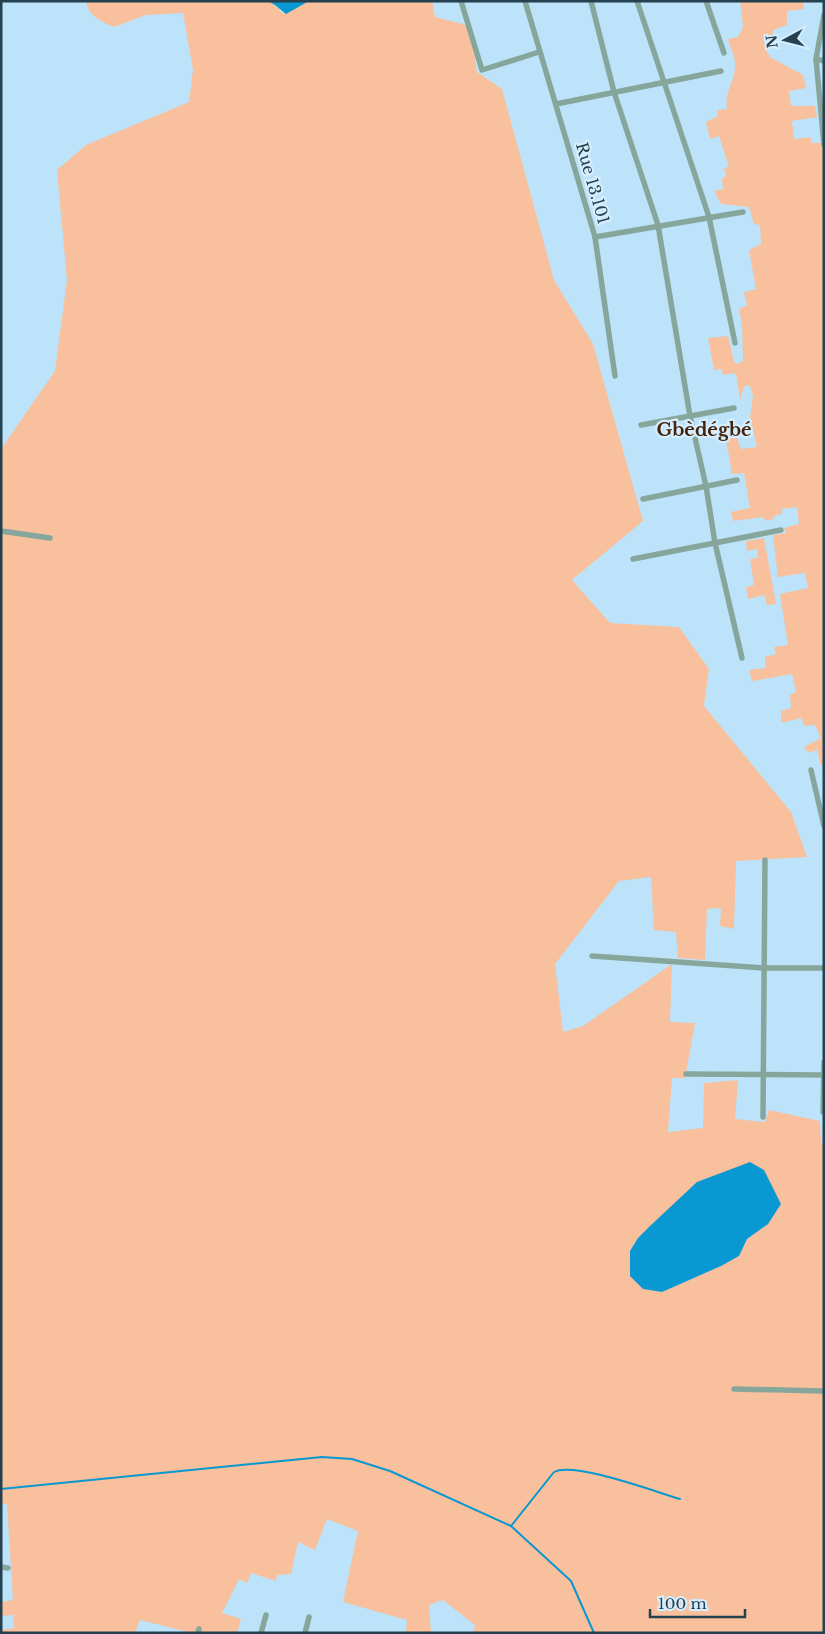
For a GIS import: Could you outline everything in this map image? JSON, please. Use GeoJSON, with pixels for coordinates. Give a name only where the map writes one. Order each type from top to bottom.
{"type":"FeatureCollection","features":[{"type":"Feature","properties":{"kind":"street"},"geometry":{"type":"LineString","coordinates":[[461,1],[482,70],[539,52]]}},
{"type":"Feature","properties":{"kind":"street","name":"Rue 13.101"},"geometry":{"type":"LineString","coordinates":[[524,1],[595,237],[615,376]]}},
{"type":"Feature","properties":{"kind":"street"},"geometry":{"type":"LineString","coordinates":[[591,1],[614,92],[658,225],[690,416],[706,486],[715,543],[742,658]]}},
{"type":"Feature","properties":{"kind":"street"},"geometry":{"type":"LineString","coordinates":[[638,1],[663,83],[709,217],[735,342]]}},
{"type":"Feature","properties":{"kind":"street"},"geometry":{"type":"LineString","coordinates":[[706,1],[724,52]]}},
{"type":"Feature","properties":{"kind":"street"},"geometry":{"type":"LineString","coordinates":[[824,15],[816,59],[824,145]]}},
{"type":"Feature","properties":{"kind":"street"},"geometry":{"type":"LineString","coordinates":[[816,59],[824,61]]}},
{"type":"Feature","properties":{"kind":"street"},"geometry":{"type":"LineString","coordinates":[[556,104],[721,71]]}},
{"type":"Feature","properties":{"kind":"street"},"geometry":{"type":"LineString","coordinates":[[595,237],[743,212]]}},
{"type":"Feature","properties":{"kind":"street"},"geometry":{"type":"LineString","coordinates":[[641,424],[734,408]]}},
{"type":"Feature","properties":{"kind":"street"},"geometry":{"type":"LineString","coordinates":[[643,499],[737,480]]}},
{"type":"Feature","properties":{"kind":"street"},"geometry":{"type":"LineString","coordinates":[[634,559],[781,530]]}},
{"type":"Feature","properties":{"kind":"street"},"geometry":{"type":"LineString","coordinates":[[1,531],[50,538]]}},
{"type":"Feature","properties":{"kind":"street"},"geometry":{"type":"LineString","coordinates":[[812,770],[824,826]]}},
{"type":"Feature","properties":{"kind":"street"},"geometry":{"type":"LineString","coordinates":[[763,1117],[765,860]]}},
{"type":"Feature","properties":{"kind":"street"},"geometry":{"type":"LineString","coordinates":[[592,956],[764,968],[824,968]]}},
{"type":"Feature","properties":{"kind":"street"},"geometry":{"type":"LineString","coordinates":[[823,1112],[824,1062]]}},
{"type":"Feature","properties":{"kind":"street"},"geometry":{"type":"LineString","coordinates":[[686,1074],[824,1074]]}},
{"type":"Feature","properties":{"kind":"street"},"geometry":{"type":"LineString","coordinates":[[734,1389],[824,1391]]}},
{"type":"Feature","properties":{"kind":"street"},"geometry":{"type":"LineString","coordinates":[[261,1633],[266,1615]]}},
{"type":"Feature","properties":{"kind":"street"},"geometry":{"type":"LineString","coordinates":[[305,1633],[309,1617]]}},
{"type":"Feature","properties":{"kind":"shaded area"},"geometry":{"type":"Polygon","coordinates":[[[86,1],[268,1],[275,5],[282,13],[309,1],[432,1],[435,17],[470,26],[477,72],[502,89],[554,280],[593,344],[643,521],[572,580],[610,623],[679,627],[709,669],[704,706],[791,812],[807,857],[736,861],[734,929],[720,926],[721,908],[707,909],[705,960],[678,958],[676,932],[654,930],[651,877],[619,881],[555,964],[563,1032],[583,1026],[672,964],[670,1022],[695,1023],[685,1078],[672,1078],[668,1132],[703,1128],[704,1083],[738,1080],[735,1119],[765,1122],[769,1110],[820,1121],[821,1143],[824,1144],[824,1633],[473,1633],[475,1625],[443,1600],[429,1605],[431,1633],[406,1633],[407,1620],[343,1602],[358,1531],[327,1519],[315,1550],[298,1542],[291,1574],[277,1575],[276,1581],[251,1573],[247,1583],[239,1579],[222,1613],[241,1619],[237,1633],[192,1633],[140,1620],[135,1633],[1,1633],[1,1630],[14,1628],[13,1615],[1,1616],[1,1602],[13,1600],[7,1504],[1,1504],[1,449],[55,371],[67,280],[57,170],[86,145],[189,102],[193,70],[183,13],[146,15],[114,27],[96,18],[87,6],[86,1]],[[677,1202],[638,1238],[630,1251],[630,1276],[662,1292],[739,1256],[747,1239],[768,1224],[677,1202]]]}},
{"type":"Feature","properties":{"kind":"shaded area"},"geometry":{"type":"Polygon","coordinates":[[[740,1],[803,1],[804,9],[787,11],[787,25],[773,30],[772,41],[766,50],[770,57],[803,75],[806,88],[789,91],[791,106],[815,106],[817,117],[792,121],[794,139],[810,137],[812,143],[821,143],[824,147],[824,766],[821,766],[817,750],[809,753],[804,747],[821,738],[815,725],[805,726],[801,718],[781,723],[781,711],[791,708],[790,695],[796,692],[792,674],[752,681],[749,670],[765,668],[765,657],[776,654],[774,647],[788,645],[780,594],[808,588],[805,573],[778,577],[773,535],[786,533],[784,528],[799,524],[797,507],[782,509],[782,514],[774,516],[774,519],[765,521],[764,517],[733,521],[731,512],[750,508],[744,473],[732,474],[725,432],[735,432],[741,449],[757,447],[750,417],[753,396],[750,386],[747,385],[744,387],[740,400],[736,373],[723,375],[721,369],[714,370],[708,338],[728,336],[734,361],[737,364],[743,361],[742,325],[739,309],[747,305],[744,292],[756,289],[749,250],[761,244],[760,225],[754,224],[749,207],[721,204],[714,191],[723,189],[722,178],[726,176],[724,168],[729,167],[719,136],[710,139],[706,122],[718,116],[717,110],[727,109],[728,92],[735,72],[734,56],[728,39],[738,37],[743,27],[740,1]]]}},
{"type":"Feature","properties":{"kind":"shaded area"},"geometry":{"type":"Polygon","coordinates":[[[764,538],[776,604],[767,605],[764,595],[748,599],[746,587],[754,585],[750,559],[758,558],[757,549],[747,551],[746,541],[764,538]]]}},
{"type":"Feature","properties":{"kind":"water"},"geometry":{"type":"Polygon","coordinates":[[[268,1],[309,1],[286,14],[268,1]]]}},
{"type":"Feature","properties":{"kind":"water"},"geometry":{"type":"Polygon","coordinates":[[[750,1162],[764,1170],[781,1204],[768,1224],[747,1239],[739,1256],[721,1266],[662,1292],[643,1289],[630,1276],[630,1251],[638,1238],[697,1182],[750,1162]]]}},
{"type":"Feature","properties":{"kind":"waterway"},"geometry":{"type":"LineString","coordinates":[[1,1489],[322,1457],[352,1459],[390,1471],[511,1526],[571,1581],[594,1633]]}},
{"type":"Feature","properties":{"kind":"waterway"},"geometry":{"type":"LineString","coordinates":[[511,1526],[554,1472],[564,1470],[596,1474],[635,1484],[680,1499]]}},
{"type":"Feature","properties":{"kind":"district","name":"Gbèdégbé"},"geometry":{"type":"Point","coordinates":[704,430]}}]}
